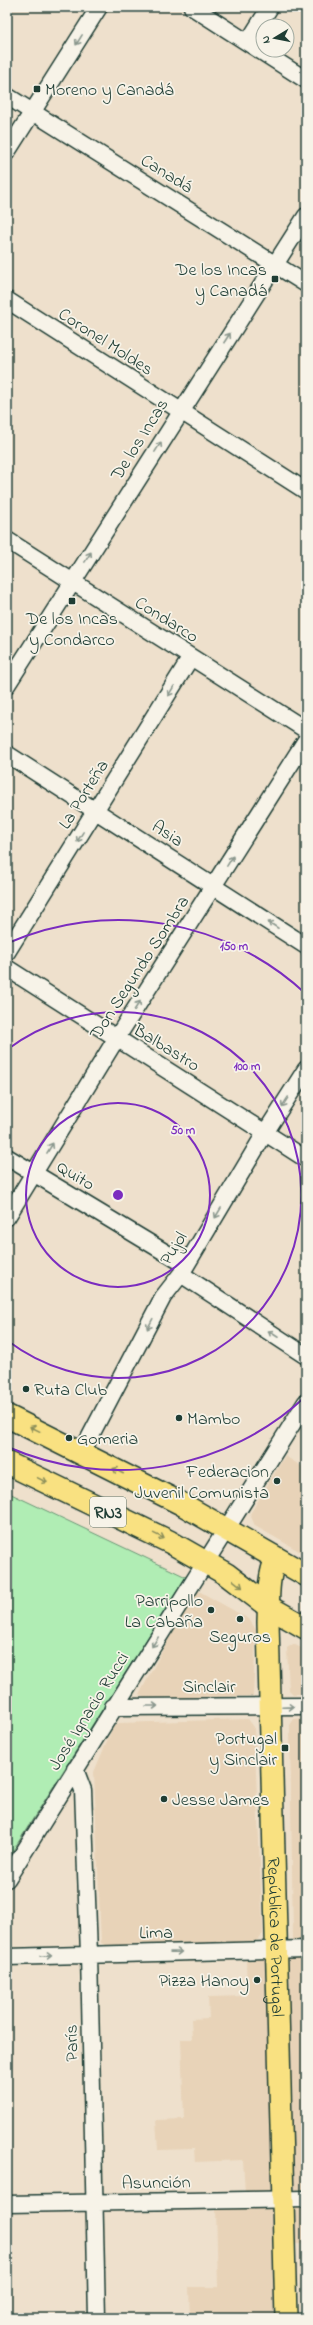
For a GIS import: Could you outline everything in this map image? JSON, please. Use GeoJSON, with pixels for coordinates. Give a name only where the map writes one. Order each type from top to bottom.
{"type":"FeatureCollection","features":[{"type":"Feature","properties":{"kind":"highway","name":"RN3"},"geometry":{"type":"LineString","coordinates":[[7,1416],[82,1452],[227,1528],[306,1575]]}},
{"type":"Feature","properties":{"kind":"highway","name":"RN3"},"geometry":{"type":"LineString","coordinates":[[7,1463],[170,1542],[207,1562],[268,1607],[306,1628]]}},
{"type":"Feature","properties":{"kind":"main road","name":"República de Portugal"},"geometry":{"type":"LineString","coordinates":[[276,1558],[271,1570],[268,1607],[278,1950],[286,2318]]}},
{"type":"Feature","properties":{"kind":"street"},"geometry":{"type":"LineString","coordinates":[[7,152],[99,7]]}},
{"type":"Feature","properties":{"kind":"street"},"geometry":{"type":"LineString","coordinates":[[192,7],[306,80]]}},
{"type":"Feature","properties":{"kind":"street"},"geometry":{"type":"LineString","coordinates":[[248,42],[270,7]]}},
{"type":"Feature","properties":{"kind":"street","name":"Canadá"},"geometry":{"type":"LineString","coordinates":[[7,96],[306,284]]}},
{"type":"Feature","properties":{"kind":"street","name":"De los Incas"},"geometry":{"type":"LineString","coordinates":[[7,685],[306,216]]}},
{"type":"Feature","properties":{"kind":"street","name":"Coronel Moldes"},"geometry":{"type":"LineString","coordinates":[[7,300],[180,412],[306,491]]}},
{"type":"Feature","properties":{"kind":"street","name":"Condarco"},"geometry":{"type":"LineString","coordinates":[[7,540],[72,583],[306,730]]}},
{"type":"Feature","properties":{"kind":"street","name":"La Porteña"},"geometry":{"type":"LineString","coordinates":[[7,952],[192,657]]}},
{"type":"Feature","properties":{"kind":"street","name":"Don Segundo Sombra"},"geometry":{"type":"LineString","coordinates":[[7,1217],[116,1039],[306,740]]}},
{"type":"Feature","properties":{"kind":"street","name":"Asia"},"geometry":{"type":"LineString","coordinates":[[7,754],[97,810],[306,946]]}},
{"type":"Feature","properties":{"kind":"street","name":"Balbastro"},"geometry":{"type":"LineString","coordinates":[[7,968],[306,1159]]}},
{"type":"Feature","properties":{"kind":"street","name":"Pujol"},"geometry":{"type":"LineString","coordinates":[[82,1452],[164,1298],[184,1270],[265,1133],[306,1069]]}},
{"type":"Feature","properties":{"kind":"street","name":"Quito"},"geometry":{"type":"LineString","coordinates":[[7,1157],[35,1173],[184,1270],[306,1356]]}},
{"type":"Feature","properties":{"kind":"street","name":"José Ignacio Rucci"},"geometry":{"type":"LineString","coordinates":[[7,1879],[113,1707],[207,1562],[306,1402]]}},
{"type":"Feature","properties":{"kind":"street","name":"Sinclair"},"geometry":{"type":"LineString","coordinates":[[113,1707],[306,1706]]}},
{"type":"Feature","properties":{"kind":"street","name":"París"},"geometry":{"type":"LineString","coordinates":[[75,1769],[83,1790],[89,1954],[97,2318]]}},
{"type":"Feature","properties":{"kind":"street","name":"Lima"},"geometry":{"type":"LineString","coordinates":[[7,1957],[306,1949]]}},
{"type":"Feature","properties":{"kind":"street","name":"Asunción"},"geometry":{"type":"LineString","coordinates":[[7,2204],[306,2199]]}},
{"type":"Feature","properties":{"kind":"shaded area"},"geometry":{"type":"Polygon","coordinates":[[[285,1456],[306,1469],[306,1555],[255,1526],[250,1514],[285,1456]]]}},
{"type":"Feature","properties":{"kind":"shaded area"},"geometry":{"type":"Polygon","coordinates":[[[197,1590],[249,1619],[256,1630],[253,1696],[145,1698],[139,1695],[186,1606],[197,1590]]]}},
{"type":"Feature","properties":{"kind":"shaded area"},"geometry":{"type":"Polygon","coordinates":[[[293,1644],[306,1650],[306,1694],[293,1694],[289,1690],[287,1648],[293,1644]]]}},
{"type":"Feature","properties":{"kind":"shaded area"},"geometry":{"type":"Polygon","coordinates":[[[306,1718],[306,1945],[297,1945],[293,1940],[290,1725],[294,1719],[306,1718]]]}},
{"type":"Feature","properties":{"kind":"shaded area"},"geometry":{"type":"Polygon","coordinates":[[[248,1719],[254,1727],[263,1934],[256,1941],[108,1947],[101,1943],[94,1772],[113,1727],[119,1723],[248,1719]]]}},
{"type":"Feature","properties":{"kind":"shaded area"},"geometry":{"type":"Polygon","coordinates":[[[262,1957],[267,1962],[273,2186],[272,2190],[267,2193],[245,2193],[243,2160],[195,2162],[194,2149],[158,2150],[156,2120],[184,2119],[181,2039],[192,2039],[191,2019],[209,2018],[208,1997],[247,1996],[246,1958],[262,1957]]]}},
{"type":"Feature","properties":{"kind":"shaded area"},"geometry":{"type":"Polygon","coordinates":[[[294,1957],[306,1957],[306,2193],[299,2193],[291,2183],[285,1965],[289,1959],[294,1957]]]}},
{"type":"Feature","properties":{"kind":"shaded area"},"geometry":{"type":"Polygon","coordinates":[[[306,2203],[306,2244],[292,2244],[293,2210],[296,2206],[306,2203]]]}},
{"type":"Feature","properties":{"kind":"shaded area"},"geometry":{"type":"Polygon","coordinates":[[[264,2206],[270,2208],[274,2212],[276,2318],[190,2318],[189,2287],[218,2287],[216,2207],[264,2206]]]}},
{"type":"Feature","properties":{"kind":"green space"},"geometry":{"type":"Polygon","coordinates":[[[7,1492],[186,1577],[7,1860],[7,1492]]]}},
{"type":"Feature","properties":{"kind":"place","name":"Moreno y Canadá"},"geometry":{"type":"Point","coordinates":[37,89]}},
{"type":"Feature","properties":{"kind":"place","name":"De los Incas y Canadá"},"geometry":{"type":"Point","coordinates":[275,279]}},
{"type":"Feature","properties":{"kind":"place","name":"De los Incas y Condarco"},"geometry":{"type":"Point","coordinates":[72,601]}},
{"type":"Feature","properties":{"kind":"place","name":"Ruta Club"},"geometry":{"type":"Point","coordinates":[26,1389]}},
{"type":"Feature","properties":{"kind":"place","name":"Mambo"},"geometry":{"type":"Point","coordinates":[179,1418]}},
{"type":"Feature","properties":{"kind":"place","name":"Gomeria"},"geometry":{"type":"Point","coordinates":[69,1438]}},
{"type":"Feature","properties":{"kind":"place","name":"Federacion Juvenil Comunista"},"geometry":{"type":"Point","coordinates":[277,1481]}},
{"type":"Feature","properties":{"kind":"place","name":"Parripollo La Cabaña"},"geometry":{"type":"Point","coordinates":[211,1610]}},
{"type":"Feature","properties":{"kind":"place","name":"Seguros"},"geometry":{"type":"Point","coordinates":[240,1619]}},
{"type":"Feature","properties":{"kind":"place","name":"Portugal y Sinclair"},"geometry":{"type":"Point","coordinates":[285,1748]}},
{"type":"Feature","properties":{"kind":"place","name":"Jesse James"},"geometry":{"type":"Point","coordinates":[164,1799]}},
{"type":"Feature","properties":{"kind":"place","name":"Pizza Hanoy"},"geometry":{"type":"Point","coordinates":[257,1980]}}]}
